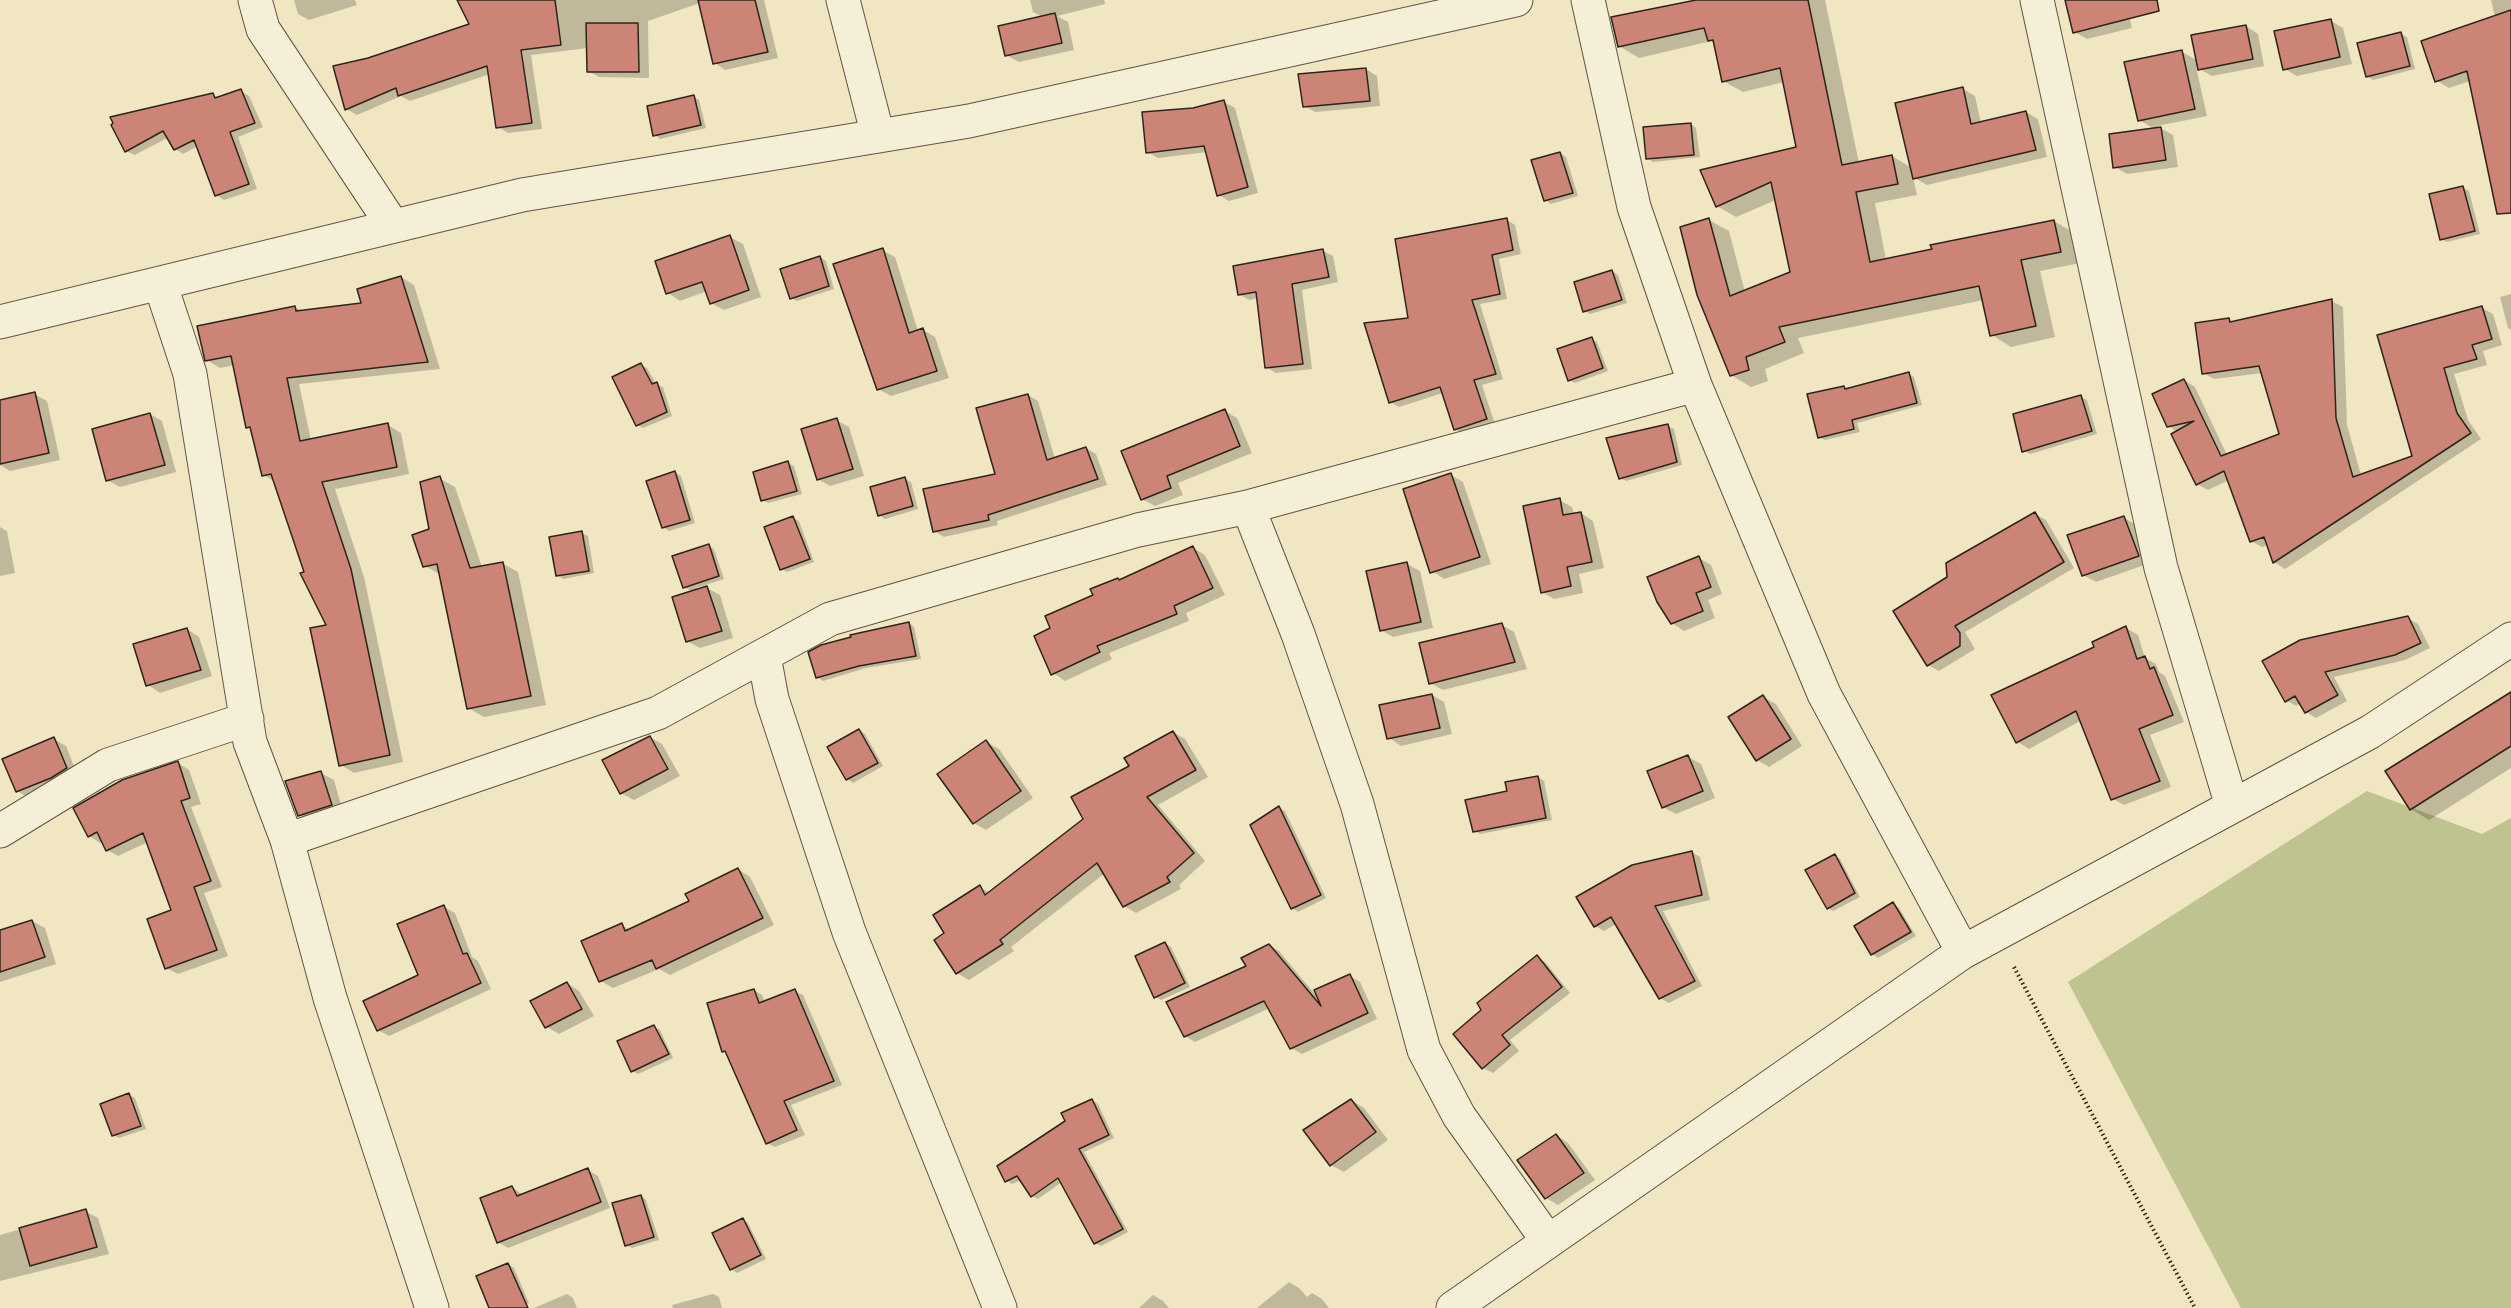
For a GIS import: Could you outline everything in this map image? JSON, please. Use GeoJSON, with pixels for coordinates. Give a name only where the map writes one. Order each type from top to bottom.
{"type":"FeatureCollection","features":[{"type":"Feature","properties":{"kind":"street"},"geometry":{"type":"LineString","coordinates":[[255,0],[263,29],[393,226]]}},
{"type":"Feature","properties":{"kind":"street"},"geometry":{"type":"LineString","coordinates":[[843,0],[878,136]]}},
{"type":"Feature","properties":{"kind":"street"},"geometry":{"type":"LineString","coordinates":[[0,322],[522,195],[969,121],[1516,0]]}},
{"type":"Feature","properties":{"kind":"street"},"geometry":{"type":"LineString","coordinates":[[1588,0],[1634,207],[1695,385],[1824,694],[1963,952]]}},
{"type":"Feature","properties":{"kind":"street"},"geometry":{"type":"LineString","coordinates":[[2037,0],[2161,568],[2232,806]]}},
{"type":"Feature","properties":{"kind":"street"},"geometry":{"type":"LineString","coordinates":[[160,283],[190,374],[250,742],[287,840],[330,999],[432,1308]]}},
{"type":"Feature","properties":{"kind":"street"},"geometry":{"type":"LineString","coordinates":[[287,840],[658,713],[830,619],[1137,530],[1248,507],[1695,385]]}},
{"type":"Feature","properties":{"kind":"street"},"geometry":{"type":"LineString","coordinates":[[1248,507],[1298,634],[1357,804],[1424,1050],[1459,1116],[1548,1242]]}},
{"type":"Feature","properties":{"kind":"street"},"geometry":{"type":"LineString","coordinates":[[1453,1308],[1963,952],[2370,732],[2511,639]]}},
{"type":"Feature","properties":{"kind":"street"},"geometry":{"type":"LineString","coordinates":[[765,656],[772,699],[849,932],[1000,1308]]}},
{"type":"Feature","properties":{"kind":"street"},"geometry":{"type":"LineString","coordinates":[[0,831],[108,765],[247,719]]}},
{"type":"Feature","properties":{"kind":"path"},"geometry":{"type":"LineString","coordinates":[[1996,934],[2195,1308]]}},
{"type":"Feature","properties":{"kind":"green space"},"geometry":{"type":"Polygon","coordinates":[[[2367,791],[2482,834],[2511,818],[2511,1308],[2241,1308],[2068,982],[2367,791]]]}},
{"type":"Feature","properties":{"kind":"building"},"geometry":{"type":"Polygon","coordinates":[[[457,0],[555,0],[561,45],[521,50],[532,123],[496,128],[487,66],[398,96],[396,88],[345,110],[333,66],[368,58],[469,24],[457,0]]]}},
{"type":"Feature","properties":{"kind":"building"},"geometry":{"type":"Polygon","coordinates":[[[698,0],[755,0],[768,52],[713,64],[698,0]]]}},
{"type":"Feature","properties":{"kind":"building"},"geometry":{"type":"Polygon","coordinates":[[[1696,0],[1808,0],[1842,165],[1892,155],[1898,184],[1856,192],[1870,262],[1932,249],[1930,245],[2054,220],[2061,252],[2021,260],[2036,326],[1990,336],[1979,286],[1779,327],[1785,342],[1746,357],[1749,370],[1730,376],[1697,295],[1680,227],[1709,218],[1730,296],[1790,272],[1771,182],[1716,207],[1700,170],[1796,147],[1780,68],[1722,82],[1713,40],[1708,41],[1704,28],[1618,47],[1611,17],[1696,0]]]}},
{"type":"Feature","properties":{"kind":"building"},"geometry":{"type":"Polygon","coordinates":[[[2065,0],[2157,0],[2159,11],[2073,33],[2065,0]]]}},
{"type":"Feature","properties":{"kind":"building"},"geometry":{"type":"Polygon","coordinates":[[[2511,10],[2511,213],[2497,214],[2467,71],[2435,82],[2421,41],[2511,10]]]}},
{"type":"Feature","properties":{"kind":"building"},"geometry":{"type":"Polygon","coordinates":[[[1055,13],[1062,43],[1005,56],[998,26],[1055,13]]]}},
{"type":"Feature","properties":{"kind":"building"},"geometry":{"type":"Polygon","coordinates":[[[2331,19],[2340,57],[2283,70],[2274,31],[2331,19]]]}},
{"type":"Feature","properties":{"kind":"building"},"geometry":{"type":"Polygon","coordinates":[[[586,23],[638,23],[639,72],[587,72],[586,23]]]}},
{"type":"Feature","properties":{"kind":"building"},"geometry":{"type":"Polygon","coordinates":[[[2246,25],[2253,59],[2198,70],[2191,35],[2246,25]]]}},
{"type":"Feature","properties":{"kind":"building"},"geometry":{"type":"Polygon","coordinates":[[[2401,32],[2410,66],[2366,77],[2357,43],[2401,32]]]}},
{"type":"Feature","properties":{"kind":"building"},"geometry":{"type":"Polygon","coordinates":[[[2182,50],[2195,109],[2138,121],[2124,62],[2182,50]]]}},
{"type":"Feature","properties":{"kind":"building"},"geometry":{"type":"Polygon","coordinates":[[[1366,68],[1370,101],[1303,107],[1298,74],[1366,68]]]}},
{"type":"Feature","properties":{"kind":"building"},"geometry":{"type":"Polygon","coordinates":[[[1963,87],[1971,124],[2026,111],[2036,150],[1913,179],[1895,103],[1963,87]]]}},
{"type":"Feature","properties":{"kind":"building"},"geometry":{"type":"Polygon","coordinates":[[[241,89],[255,123],[230,132],[249,184],[215,196],[194,140],[174,150],[163,131],[125,152],[111,125],[113,123],[110,117],[213,93],[215,98],[241,89]]]}},
{"type":"Feature","properties":{"kind":"building"},"geometry":{"type":"Polygon","coordinates":[[[694,95],[701,125],[653,136],[647,106],[694,95]]]}},
{"type":"Feature","properties":{"kind":"building"},"geometry":{"type":"Polygon","coordinates":[[[1224,100],[1248,187],[1217,196],[1204,146],[1146,153],[1142,112],[1193,108],[1224,100]]]}},
{"type":"Feature","properties":{"kind":"building"},"geometry":{"type":"Polygon","coordinates":[[[1691,123],[1694,155],[1646,159],[1643,127],[1691,123]]]}},
{"type":"Feature","properties":{"kind":"building"},"geometry":{"type":"Polygon","coordinates":[[[2161,127],[2166,160],[2113,168],[2109,134],[2161,127]]]}},
{"type":"Feature","properties":{"kind":"building"},"geometry":{"type":"Polygon","coordinates":[[[1560,152],[1573,193],[1544,201],[1531,160],[1560,152]]]}},
{"type":"Feature","properties":{"kind":"building"},"geometry":{"type":"Polygon","coordinates":[[[2463,186],[2475,231],[2440,240],[2429,194],[2463,186]]]}},
{"type":"Feature","properties":{"kind":"building"},"geometry":{"type":"Polygon","coordinates":[[[1507,218],[1513,250],[1492,255],[1500,294],[1472,300],[1496,374],[1474,380],[1487,419],[1454,430],[1440,387],[1389,403],[1364,323],[1408,318],[1395,239],[1507,218]]]}},
{"type":"Feature","properties":{"kind":"building"},"geometry":{"type":"Polygon","coordinates":[[[730,235],[749,290],[710,304],[702,282],[666,294],[655,261],[730,235]]]}},
{"type":"Feature","properties":{"kind":"building"},"geometry":{"type":"Polygon","coordinates":[[[883,248],[909,333],[923,328],[937,371],[877,390],[833,264],[883,248]]]}},
{"type":"Feature","properties":{"kind":"building"},"geometry":{"type":"Polygon","coordinates":[[[1323,249],[1329,277],[1292,284],[1303,364],[1265,368],[1256,292],[1238,295],[1233,266],[1323,249]]]}},
{"type":"Feature","properties":{"kind":"building"},"geometry":{"type":"Polygon","coordinates":[[[820,256],[829,286],[790,299],[780,269],[820,256]]]}},
{"type":"Feature","properties":{"kind":"building"},"geometry":{"type":"Polygon","coordinates":[[[1612,270],[1622,300],[1583,312],[1574,282],[1612,270]]]}},
{"type":"Feature","properties":{"kind":"building"},"geometry":{"type":"Polygon","coordinates":[[[401,276],[428,362],[287,378],[300,441],[388,423],[397,467],[322,482],[351,569],[390,755],[339,766],[310,628],[326,625],[300,573],[304,572],[271,474],[262,476],[250,427],[246,428],[231,356],[205,361],[197,326],[295,306],[296,311],[361,303],[357,289],[401,276]]]}},
{"type":"Feature","properties":{"kind":"building"},"geometry":{"type":"Polygon","coordinates":[[[2332,299],[2336,418],[2353,477],[2412,456],[2377,335],[2482,306],[2492,339],[2472,345],[2477,359],[2444,368],[2457,413],[2471,433],[2273,563],[2264,537],[2250,542],[2224,471],[2196,485],[2171,434],[2194,421],[2167,427],[2152,394],[2184,379],[2221,456],[2279,434],[2259,366],[2202,374],[2195,323],[2229,318],[2230,322],[2332,299]]]}},
{"type":"Feature","properties":{"kind":"building"},"geometry":{"type":"Polygon","coordinates":[[[1592,337],[1603,368],[1568,381],[1557,349],[1592,337]]]}},
{"type":"Feature","properties":{"kind":"building"},"geometry":{"type":"Polygon","coordinates":[[[641,363],[652,384],[657,382],[667,412],[636,426],[612,377],[641,363]]]}},
{"type":"Feature","properties":{"kind":"building"},"geometry":{"type":"Polygon","coordinates":[[[1909,372],[1917,403],[1852,420],[1854,429],[1818,438],[1807,394],[1844,386],[1845,389],[1909,372]]]}},
{"type":"Feature","properties":{"kind":"building"},"geometry":{"type":"Polygon","coordinates":[[[35,392],[49,453],[0,464],[0,400],[35,392]]]}},
{"type":"Feature","properties":{"kind":"building"},"geometry":{"type":"Polygon","coordinates":[[[1028,394],[1047,460],[1086,447],[1098,479],[988,515],[989,520],[933,532],[923,489],[995,474],[976,408],[1028,394]]]}},
{"type":"Feature","properties":{"kind":"building"},"geometry":{"type":"Polygon","coordinates":[[[2081,395],[2092,431],[2022,452],[2013,414],[2081,395]]]}},
{"type":"Feature","properties":{"kind":"building"},"geometry":{"type":"Polygon","coordinates":[[[1225,409],[1240,446],[1167,476],[1171,488],[1141,500],[1121,451],[1225,409]]]}},
{"type":"Feature","properties":{"kind":"building"},"geometry":{"type":"Polygon","coordinates":[[[150,413],[165,465],[106,481],[92,429],[150,413]]]}},
{"type":"Feature","properties":{"kind":"building"},"geometry":{"type":"Polygon","coordinates":[[[837,418],[853,469],[817,480],[801,429],[837,418]]]}},
{"type":"Feature","properties":{"kind":"building"},"geometry":{"type":"Polygon","coordinates":[[[1668,424],[1677,462],[1619,479],[1606,438],[1668,424]]]}},
{"type":"Feature","properties":{"kind":"building"},"geometry":{"type":"Polygon","coordinates":[[[788,461],[797,491],[761,501],[753,472],[788,461]]]}},
{"type":"Feature","properties":{"kind":"building"},"geometry":{"type":"Polygon","coordinates":[[[675,471],[690,520],[662,528],[646,481],[675,471]]]}},
{"type":"Feature","properties":{"kind":"building"},"geometry":{"type":"Polygon","coordinates":[[[1451,473],[1480,557],[1430,573],[1403,489],[1451,473]]]}},
{"type":"Feature","properties":{"kind":"building"},"geometry":{"type":"Polygon","coordinates":[[[440,476],[470,568],[503,562],[531,696],[467,709],[437,564],[423,567],[412,535],[429,529],[420,482],[440,476]]]}},
{"type":"Feature","properties":{"kind":"building"},"geometry":{"type":"Polygon","coordinates":[[[905,477],[913,506],[878,516],[870,487],[905,477]]]}},
{"type":"Feature","properties":{"kind":"building"},"geometry":{"type":"Polygon","coordinates":[[[1560,498],[1563,515],[1581,512],[1592,562],[1567,567],[1571,586],[1541,593],[1523,506],[1560,498]]]}},
{"type":"Feature","properties":{"kind":"building"},"geometry":{"type":"Polygon","coordinates":[[[2035,512],[2064,562],[1955,626],[1960,633],[1960,646],[1927,666],[1893,611],[1947,577],[1946,563],[2035,512]]]}},
{"type":"Feature","properties":{"kind":"building"},"geometry":{"type":"Polygon","coordinates":[[[793,516],[810,559],[780,570],[764,527],[793,516]]]}},
{"type":"Feature","properties":{"kind":"building"},"geometry":{"type":"Polygon","coordinates":[[[2124,516],[2139,556],[2082,576],[2067,535],[2124,516]]]}},
{"type":"Feature","properties":{"kind":"building"},"geometry":{"type":"Polygon","coordinates":[[[582,531],[589,571],[556,576],[549,537],[582,531]]]}},
{"type":"Feature","properties":{"kind":"building"},"geometry":{"type":"Polygon","coordinates":[[[709,544],[719,576],[683,588],[672,556],[709,544]]]}},
{"type":"Feature","properties":{"kind":"building"},"geometry":{"type":"Polygon","coordinates":[[[1193,546],[1213,588],[1174,606],[1177,614],[1097,646],[1100,652],[1051,675],[1034,636],[1050,628],[1045,616],[1093,595],[1090,589],[1118,578],[1119,580],[1193,546]]]}},
{"type":"Feature","properties":{"kind":"building"},"geometry":{"type":"Polygon","coordinates":[[[1699,556],[1711,587],[1696,593],[1703,611],[1671,624],[1657,602],[1647,577],[1699,556]]]}},
{"type":"Feature","properties":{"kind":"building"},"geometry":{"type":"Polygon","coordinates":[[[1407,562],[1421,622],[1380,631],[1366,571],[1407,562]]]}},
{"type":"Feature","properties":{"kind":"building"},"geometry":{"type":"Polygon","coordinates":[[[707,586],[722,631],[686,642],[672,597],[707,586]]]}},
{"type":"Feature","properties":{"kind":"building"},"geometry":{"type":"Polygon","coordinates":[[[2408,616],[2421,643],[2395,655],[2325,672],[2338,695],[2305,713],[2295,696],[2285,702],[2262,661],[2300,640],[2408,616]]]}},
{"type":"Feature","properties":{"kind":"building"},"geometry":{"type":"Polygon","coordinates":[[[909,622],[916,656],[859,666],[816,678],[808,652],[821,645],[851,637],[850,635],[909,622]]]}},
{"type":"Feature","properties":{"kind":"building"},"geometry":{"type":"Polygon","coordinates":[[[1502,623],[1515,662],[1429,684],[1419,643],[1502,623]]]}},
{"type":"Feature","properties":{"kind":"building"},"geometry":{"type":"Polygon","coordinates":[[[2126,626],[2137,659],[2145,656],[2150,669],[2154,667],[2173,715],[2139,729],[2160,781],[2111,800],[2076,711],[2016,743],[1991,695],[2094,647],[2092,642],[2126,626]]]}},
{"type":"Feature","properties":{"kind":"building"},"geometry":{"type":"Polygon","coordinates":[[[187,628],[201,670],[146,686],[133,644],[187,628]]]}},
{"type":"Feature","properties":{"kind":"building"},"geometry":{"type":"Polygon","coordinates":[[[2511,692],[2511,746],[2410,810],[2385,771],[2511,692]]]}},
{"type":"Feature","properties":{"kind":"building"},"geometry":{"type":"Polygon","coordinates":[[[1432,694],[1440,728],[1387,739],[1379,705],[1432,694]]]}},
{"type":"Feature","properties":{"kind":"building"},"geometry":{"type":"Polygon","coordinates":[[[1763,695],[1791,739],[1756,761],[1728,717],[1763,695]]]}},
{"type":"Feature","properties":{"kind":"building"},"geometry":{"type":"Polygon","coordinates":[[[859,729],[878,763],[846,780],[827,747],[859,729]]]}},
{"type":"Feature","properties":{"kind":"building"},"geometry":{"type":"Polygon","coordinates":[[[1173,731],[1196,770],[1147,797],[1194,853],[1167,877],[1170,882],[1123,907],[1097,863],[1000,940],[1003,944],[956,974],[934,940],[944,933],[933,915],[980,885],[985,895],[1083,819],[1071,797],[1129,766],[1124,758],[1173,731]]]}},
{"type":"Feature","properties":{"kind":"building"},"geometry":{"type":"Polygon","coordinates":[[[650,736],[668,769],[620,794],[602,760],[650,736]]]}},
{"type":"Feature","properties":{"kind":"building"},"geometry":{"type":"Polygon","coordinates":[[[54,737],[67,768],[51,778],[16,792],[2,759],[54,737]]]}},
{"type":"Feature","properties":{"kind":"building"},"geometry":{"type":"Polygon","coordinates":[[[986,740],[1021,791],[973,824],[937,774],[986,740]]]}},
{"type":"Feature","properties":{"kind":"building"},"geometry":{"type":"Polygon","coordinates":[[[1688,755],[1703,791],[1662,808],[1647,771],[1688,755]]]}},
{"type":"Feature","properties":{"kind":"building"},"geometry":{"type":"Polygon","coordinates":[[[178,761],[190,798],[181,801],[211,881],[194,887],[217,950],[165,969],[147,919],[171,910],[143,833],[106,851],[97,832],[88,837],[73,808],[122,780],[178,761]]]}},
{"type":"Feature","properties":{"kind":"building"},"geometry":{"type":"Polygon","coordinates":[[[321,771],[332,805],[298,816],[285,781],[321,771]]]}},
{"type":"Feature","properties":{"kind":"building"},"geometry":{"type":"Polygon","coordinates":[[[1538,776],[1546,818],[1473,832],[1465,800],[1507,791],[1505,782],[1538,776]]]}},
{"type":"Feature","properties":{"kind":"building"},"geometry":{"type":"Polygon","coordinates":[[[1279,806],[1321,895],[1291,909],[1250,825],[1279,806]]]}},
{"type":"Feature","properties":{"kind":"building"},"geometry":{"type":"Polygon","coordinates":[[[1692,851],[1702,895],[1655,906],[1695,981],[1659,999],[1611,917],[1594,927],[1576,897],[1632,865],[1692,851]]]}},
{"type":"Feature","properties":{"kind":"building"},"geometry":{"type":"Polygon","coordinates":[[[1835,854],[1855,893],[1827,909],[1805,870],[1835,854]]]}},
{"type":"Feature","properties":{"kind":"building"},"geometry":{"type":"Polygon","coordinates":[[[738,868],[763,918],[656,969],[652,960],[599,982],[581,941],[622,923],[625,931],[689,901],[685,894],[738,868]]]}},
{"type":"Feature","properties":{"kind":"building"},"geometry":{"type":"Polygon","coordinates":[[[1893,902],[1911,932],[1871,955],[1854,926],[1893,902]]]}},
{"type":"Feature","properties":{"kind":"building"},"geometry":{"type":"Polygon","coordinates":[[[444,905],[463,954],[467,953],[481,983],[377,1031],[363,1001],[418,975],[397,924],[444,905]]]}},
{"type":"Feature","properties":{"kind":"building"},"geometry":{"type":"Polygon","coordinates":[[[32,920],[45,957],[0,972],[0,930],[32,920]]]}},
{"type":"Feature","properties":{"kind":"building"},"geometry":{"type":"Polygon","coordinates":[[[1165,942],[1185,983],[1154,998],[1135,956],[1165,942]]]}},
{"type":"Feature","properties":{"kind":"building"},"geometry":{"type":"Polygon","coordinates":[[[1269,944],[1321,1006],[1314,990],[1350,974],[1368,1013],[1290,1049],[1264,1001],[1184,1037],[1166,1002],[1246,966],[1241,958],[1269,944]]]}},
{"type":"Feature","properties":{"kind":"building"},"geometry":{"type":"Polygon","coordinates":[[[1537,955],[1562,987],[1502,1035],[1510,1045],[1482,1069],[1453,1034],[1481,1010],[1477,1003],[1537,955]]]}},
{"type":"Feature","properties":{"kind":"building"},"geometry":{"type":"Polygon","coordinates":[[[567,982],[582,1009],[545,1028],[530,1001],[567,982]]]}},
{"type":"Feature","properties":{"kind":"building"},"geometry":{"type":"Polygon","coordinates":[[[754,989],[759,1003],[795,989],[834,1081],[784,1101],[797,1130],[766,1144],[725,1051],[722,1052],[707,1003],[754,989]]]}},
{"type":"Feature","properties":{"kind":"building"},"geometry":{"type":"Polygon","coordinates":[[[654,1025],[669,1054],[631,1072],[617,1041],[654,1025]]]}},
{"type":"Feature","properties":{"kind":"building"},"geometry":{"type":"Polygon","coordinates":[[[129,1093],[141,1126],[112,1136],[100,1104],[129,1093]]]}},
{"type":"Feature","properties":{"kind":"building"},"geometry":{"type":"Polygon","coordinates":[[[1092,1099],[1109,1135],[1079,1149],[1123,1229],[1094,1244],[1058,1178],[1031,1197],[1017,1176],[1005,1182],[997,1166],[1065,1121],[1061,1113],[1092,1099]]]}},
{"type":"Feature","properties":{"kind":"building"},"geometry":{"type":"Polygon","coordinates":[[[1351,1099],[1376,1132],[1330,1166],[1303,1130],[1351,1099]]]}},
{"type":"Feature","properties":{"kind":"building"},"geometry":{"type":"Polygon","coordinates":[[[1556,1134],[1584,1173],[1545,1199],[1517,1160],[1556,1134]]]}},
{"type":"Feature","properties":{"kind":"building"},"geometry":{"type":"Polygon","coordinates":[[[588,1168],[601,1202],[497,1243],[480,1198],[512,1186],[517,1196],[588,1168]]]}},
{"type":"Feature","properties":{"kind":"building"},"geometry":{"type":"Polygon","coordinates":[[[641,1195],[654,1237],[625,1246],[612,1203],[641,1195]]]}},
{"type":"Feature","properties":{"kind":"building"},"geometry":{"type":"Polygon","coordinates":[[[86,1209],[97,1247],[30,1266],[19,1228],[86,1209]]]}},
{"type":"Feature","properties":{"kind":"building"},"geometry":{"type":"Polygon","coordinates":[[[743,1218],[761,1255],[730,1270],[712,1233],[743,1218]]]}},
{"type":"Feature","properties":{"kind":"building"},"geometry":{"type":"Polygon","coordinates":[[[508,1263],[528,1308],[489,1308],[476,1276],[508,1263]]]}}]}
